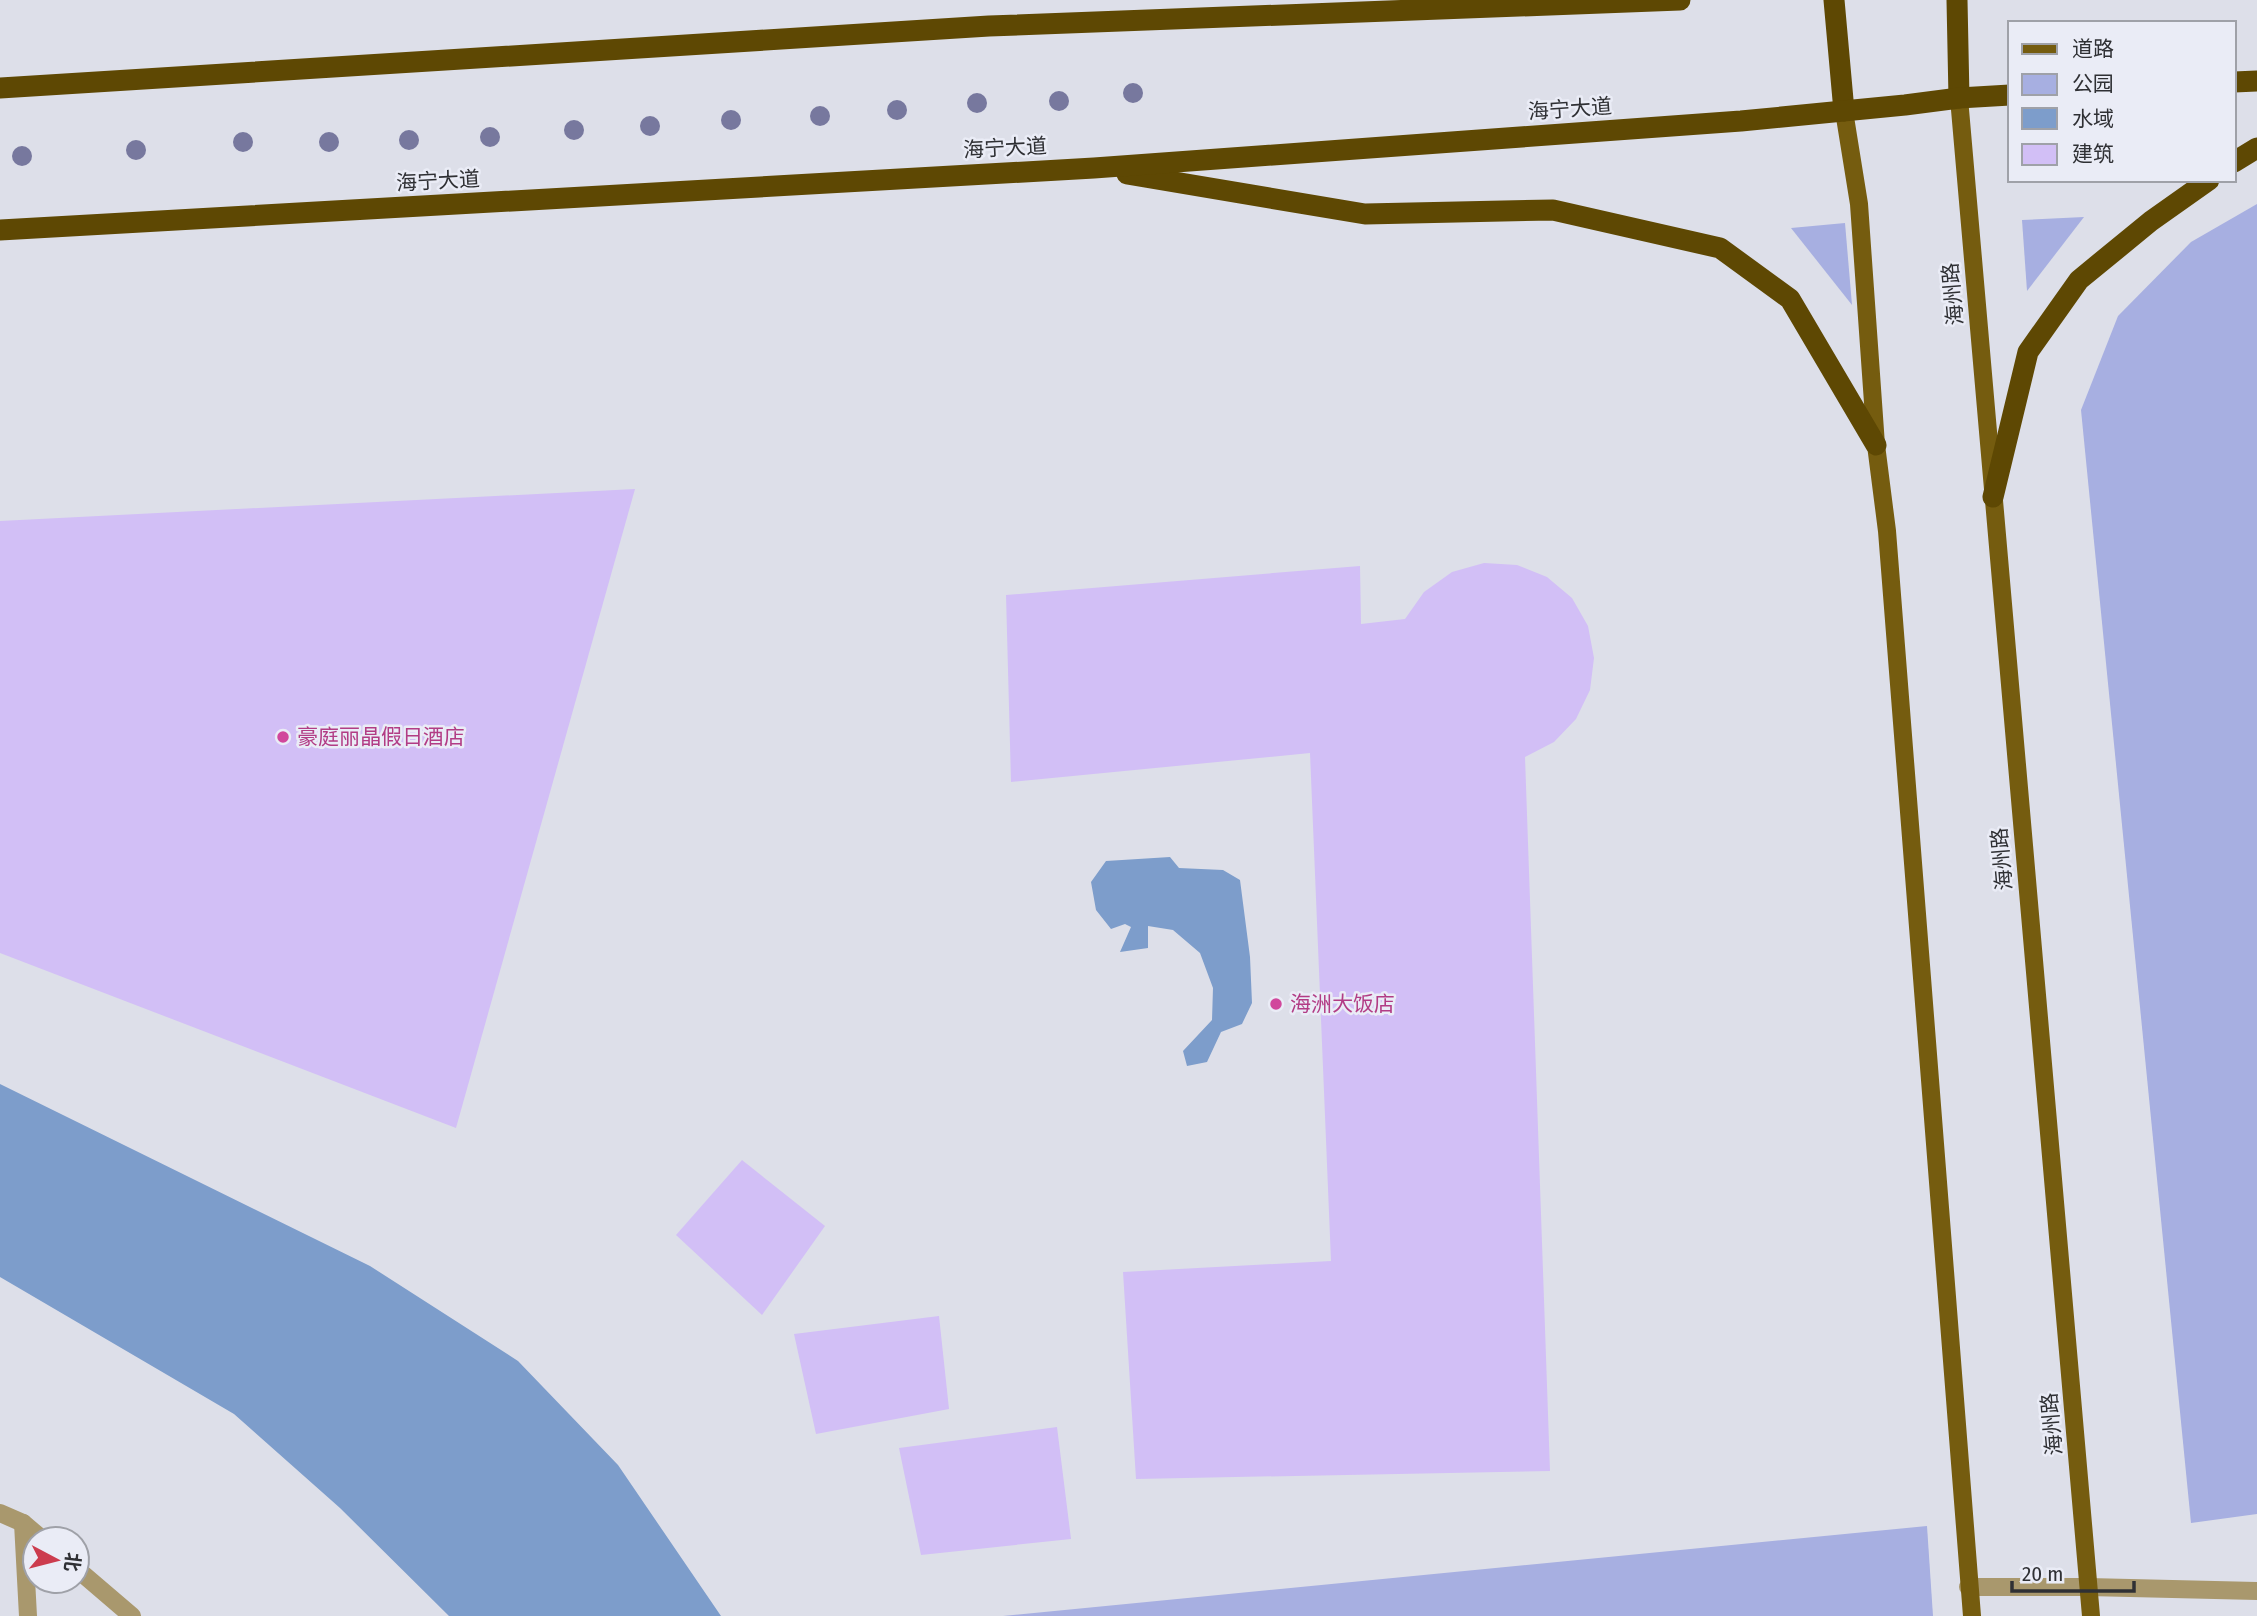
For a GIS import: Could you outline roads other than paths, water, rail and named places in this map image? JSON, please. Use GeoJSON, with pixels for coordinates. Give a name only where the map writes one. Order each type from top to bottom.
{"type":"FeatureCollection","features":[{"type":"Feature","properties":{"kind":"highway"},"geometry":{"type":"LineString","coordinates":[[0,88],[989,26],[1497,3],[1680,0]]}},
{"type":"Feature","properties":{"kind":"highway"},"geometry":{"type":"LineString","coordinates":[[1834,0],[1844,111]]}},
{"type":"Feature","properties":{"kind":"highway"},"geometry":{"type":"LineString","coordinates":[[1958,0],[1959,97]]}},
{"type":"Feature","properties":{"kind":"highway"},"geometry":{"type":"LineString","coordinates":[[2236,82],[2257,81]]}},
{"type":"Feature","properties":{"kind":"highway","name":"海宁大道"},"geometry":{"type":"LineString","coordinates":[[0,230],[1094,168],[1714,124],[1959,97],[2008,95]]}},
{"type":"Feature","properties":{"kind":"highway"},"geometry":{"type":"LineString","coordinates":[[2236,161],[2257,148]]}},
{"type":"Feature","properties":{"kind":"highway"},"geometry":{"type":"LineString","coordinates":[[1094,168],[1365,214],[1553,210],[1720,248],[1790,299],[1877,445]]}},
{"type":"Feature","properties":{"kind":"highway"},"geometry":{"type":"LineString","coordinates":[[1993,497],[2028,352],[2079,280],[2151,221],[2206,182]]}},
{"type":"Feature","properties":{"kind":"main road","name":"海州路"},"geometry":{"type":"LineString","coordinates":[[1959,97],[2091,1616]]}},
{"type":"Feature","properties":{"kind":"main road"},"geometry":{"type":"LineString","coordinates":[[1844,111],[1858,204],[1889,559],[1972,1616]]}},
{"type":"Feature","properties":{"kind":"street"},"geometry":{"type":"LineString","coordinates":[[0,1513],[25,1525]]}},
{"type":"Feature","properties":{"kind":"street"},"geometry":{"type":"LineString","coordinates":[[23,1523],[28,1616]]}},
{"type":"Feature","properties":{"kind":"street"},"geometry":{"type":"LineString","coordinates":[[91,1581],[132,1616]]}},
{"type":"Feature","properties":{"kind":"street"},"geometry":{"type":"LineString","coordinates":[[1968,1587],[2257,1591]]}},
{"type":"Feature","properties":{"kind":"water"},"geometry":{"type":"Polygon","coordinates":[[[1170,857],[1179,868],[1223,870],[1240,880],[1250,957],[1252,1003],[1242,1024],[1221,1032],[1207,1062],[1187,1066],[1183,1051],[1212,1020],[1213,988],[1200,953],[1173,930],[1148,926],[1148,948],[1120,952],[1131,927],[1125,924],[1111,929],[1096,910],[1091,882],[1106,861],[1170,857]]]}},
{"type":"Feature","properties":{"kind":"water"},"geometry":{"type":"Polygon","coordinates":[[[0,1084],[370,1266],[518,1361],[618,1465],[721,1616],[449,1616],[340,1508],[234,1414],[0,1277],[0,1084]]]}},
{"type":"Feature","properties":{"kind":"place","name":"豪庭丽晶假日酒店"},"geometry":{"type":"Point","coordinates":[283,737]}},
{"type":"Feature","properties":{"kind":"place","name":"海洲大饭店"},"geometry":{"type":"Point","coordinates":[1276,1004]}}]}
